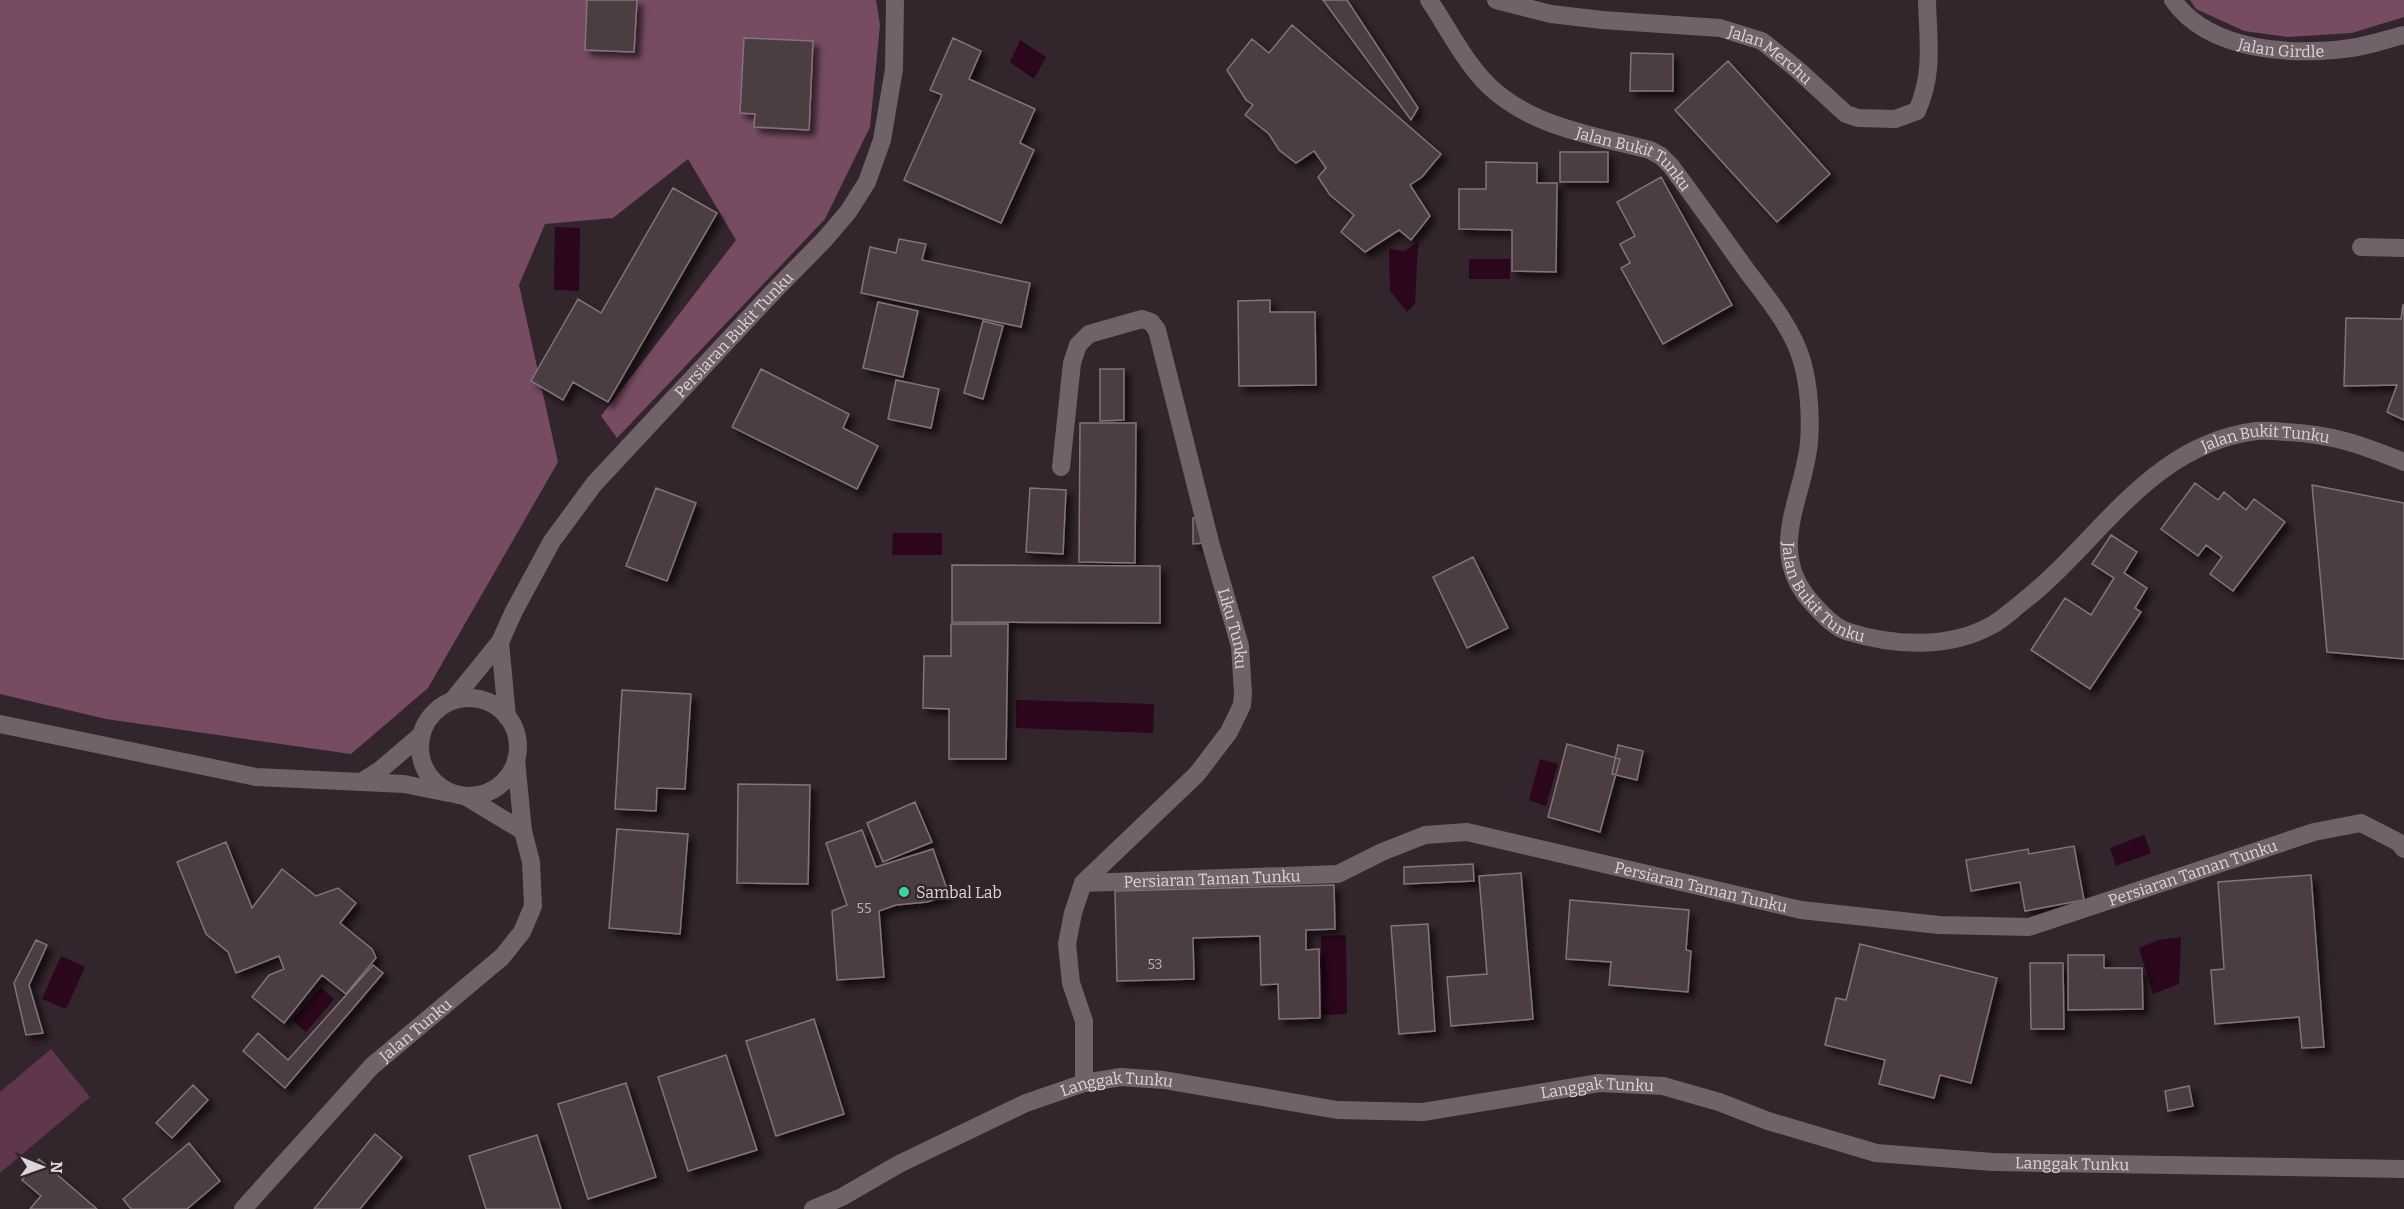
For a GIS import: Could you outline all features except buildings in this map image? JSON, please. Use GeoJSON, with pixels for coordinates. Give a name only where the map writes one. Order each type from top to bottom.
{"type":"FeatureCollection","features":[{"type":"Feature","properties":{"kind":"street","name":"Persiaran Bukit Tunku"},"geometry":{"type":"LineString","coordinates":[[452,701],[500,642],[513,611],[552,541],[594,484],[825,239],[867,182],[882,140],[894,69],[895,0]]}},
{"type":"Feature","properties":{"kind":"street","name":"Jalan Bukit Tunku"},"geometry":{"type":"LineString","coordinates":[[1429,0],[1473,67],[1489,86],[1506,100],[1533,116],[1562,127],[1650,150],[1661,156],[1671,166],[1784,321],[1802,360],[1808,398],[1809,443],[1791,517],[1789,558],[1808,598],[1825,617],[1843,630],[1872,639],[1931,642],[1964,637],[1993,625],[2043,586],[2137,489],[2178,458],[2220,438],[2259,431],[2318,433],[2356,443],[2404,462]]}},
{"type":"Feature","properties":{"kind":"street","name":"Jalan Merchu"},"geometry":{"type":"LineString","coordinates":[[1496,0],[1551,14],[1709,27],[1738,33],[1762,41],[1846,114],[1858,118],[1895,119],[1917,111],[1926,91],[1929,69],[1927,0]]}},
{"type":"Feature","properties":{"kind":"street","name":"Jalan Girdle"},"geometry":{"type":"LineString","coordinates":[[2173,0],[2208,32],[2237,44],[2296,51],[2351,48],[2404,34]]}},
{"type":"Feature","properties":{"kind":"street"},"geometry":{"type":"LineString","coordinates":[[2361,247],[2404,248]]}},
{"type":"Feature","properties":{"kind":"street","name":"Liku Tunku"},"geometry":{"type":"LineString","coordinates":[[1061,467],[1072,363],[1078,345],[1089,334],[1142,319],[1151,322],[1156,330],[1210,542],[1240,646],[1243,693],[1242,705],[1229,732],[1197,774],[1083,883],[1073,914],[1067,944],[1071,983],[1084,1021],[1084,1083]]}},
{"type":"Feature","properties":{"kind":"street","name":"Persiaran Bukit Tunku"},"geometry":{"type":"LineString","coordinates":[[500,642],[507,717]]}},
{"type":"Feature","properties":{"kind":"street"},"geometry":{"type":"LineString","coordinates":[[0,724],[256,777],[427,787],[457,794],[482,795],[497,787],[509,776],[516,760],[518,745],[514,729],[507,717],[496,706],[482,700],[467,698],[452,701],[439,708],[428,720],[421,735],[420,752],[425,768],[435,782],[457,794],[523,831]]}},
{"type":"Feature","properties":{"kind":"street"},"geometry":{"type":"LineString","coordinates":[[362,782],[380,770],[421,735]]}},
{"type":"Feature","properties":{"kind":"street","name":"Jalan Tunku"},"geometry":{"type":"LineString","coordinates":[[243,1209],[372,1066],[502,957],[522,932],[533,906],[531,862],[523,831],[516,760]]}},
{"type":"Feature","properties":{"kind":"street","name":"Persiaran Taman Tunku"},"geometry":{"type":"LineString","coordinates":[[1083,883],[1338,874],[1382,852],[1425,835],[1467,832],[1801,910],[1940,926],[2029,927],[2314,832],[2361,823],[2398,842],[2404,849]]}},
{"type":"Feature","properties":{"kind":"street","name":"Langgak Tunku"},"geometry":{"type":"LineString","coordinates":[[813,1209],[842,1197],[899,1164],[1026,1103],[1084,1083],[1120,1077],[1176,1082],[1337,1110],[1423,1112],[1599,1083],[1663,1086],[1719,1102],[1768,1121],[1876,1153],[1993,1162],[2404,1169]]}},
{"type":"Feature","properties":{"kind":"shaded area"},"geometry":{"type":"Polygon","coordinates":[[[0,0],[876,0],[880,25],[870,127],[825,219],[617,438],[601,416],[736,240],[688,159],[613,218],[545,224],[519,285],[558,462],[428,688],[351,754],[106,719],[0,694],[0,0]]]}},
{"type":"Feature","properties":{"kind":"shaded area"},"geometry":{"type":"Polygon","coordinates":[[[2190,0],[2404,0],[2404,17],[2352,33],[2288,37],[2244,31],[2196,9],[2190,0]]]}},
{"type":"Feature","properties":{"kind":"shaded area"},"geometry":{"type":"Polygon","coordinates":[[[1020,40],[1046,57],[1034,79],[1010,62],[1020,40]]]}},
{"type":"Feature","properties":{"kind":"shaded area"},"geometry":{"type":"Polygon","coordinates":[[[555,227],[580,228],[579,291],[554,290],[555,227]]]}},
{"type":"Feature","properties":{"kind":"shaded area"},"geometry":{"type":"Polygon","coordinates":[[[1418,243],[1415,304],[1407,312],[1390,291],[1389,249],[1404,251],[1418,243]]]}},
{"type":"Feature","properties":{"kind":"shaded area"},"geometry":{"type":"Polygon","coordinates":[[[1469,259],[1510,259],[1510,279],[1469,279],[1469,259]]]}},
{"type":"Feature","properties":{"kind":"shaded area"},"geometry":{"type":"Polygon","coordinates":[[[893,533],[942,533],[942,555],[892,555],[893,533]]]}},
{"type":"Feature","properties":{"kind":"shaded area"},"geometry":{"type":"Polygon","coordinates":[[[1016,700],[1154,704],[1153,733],[1016,728],[1016,700]]]}},
{"type":"Feature","properties":{"kind":"shaded area"},"geometry":{"type":"Polygon","coordinates":[[[1540,759],[1558,764],[1546,806],[1529,800],[1540,759]]]}},
{"type":"Feature","properties":{"kind":"shaded area"},"geometry":{"type":"Polygon","coordinates":[[[2144,835],[2151,853],[2116,866],[2110,848],[2144,835]]]}},
{"type":"Feature","properties":{"kind":"shaded area"},"geometry":{"type":"Polygon","coordinates":[[[1346,935],[1347,1014],[1322,1015],[1321,936],[1346,935]]]}},
{"type":"Feature","properties":{"kind":"shaded area"},"geometry":{"type":"Polygon","coordinates":[[[2181,937],[2179,984],[2153,994],[2139,948],[2158,940],[2181,937]]]}},
{"type":"Feature","properties":{"kind":"shaded area"},"geometry":{"type":"Polygon","coordinates":[[[61,956],[85,967],[66,1009],[42,999],[61,956]]]}},
{"type":"Feature","properties":{"kind":"shaded area"},"geometry":{"type":"Polygon","coordinates":[[[321,987],[334,999],[306,1032],[292,1020],[321,987]]]}},
{"type":"Feature","properties":{"kind":"shaded area"},"geometry":{"type":"Polygon","coordinates":[[[51,1049],[90,1097],[0,1173],[0,1092],[51,1049]]]}},
{"type":"Feature","properties":{"kind":"place","name":"Sambal Lab"},"geometry":{"type":"Point","coordinates":[904,892]}}]}
